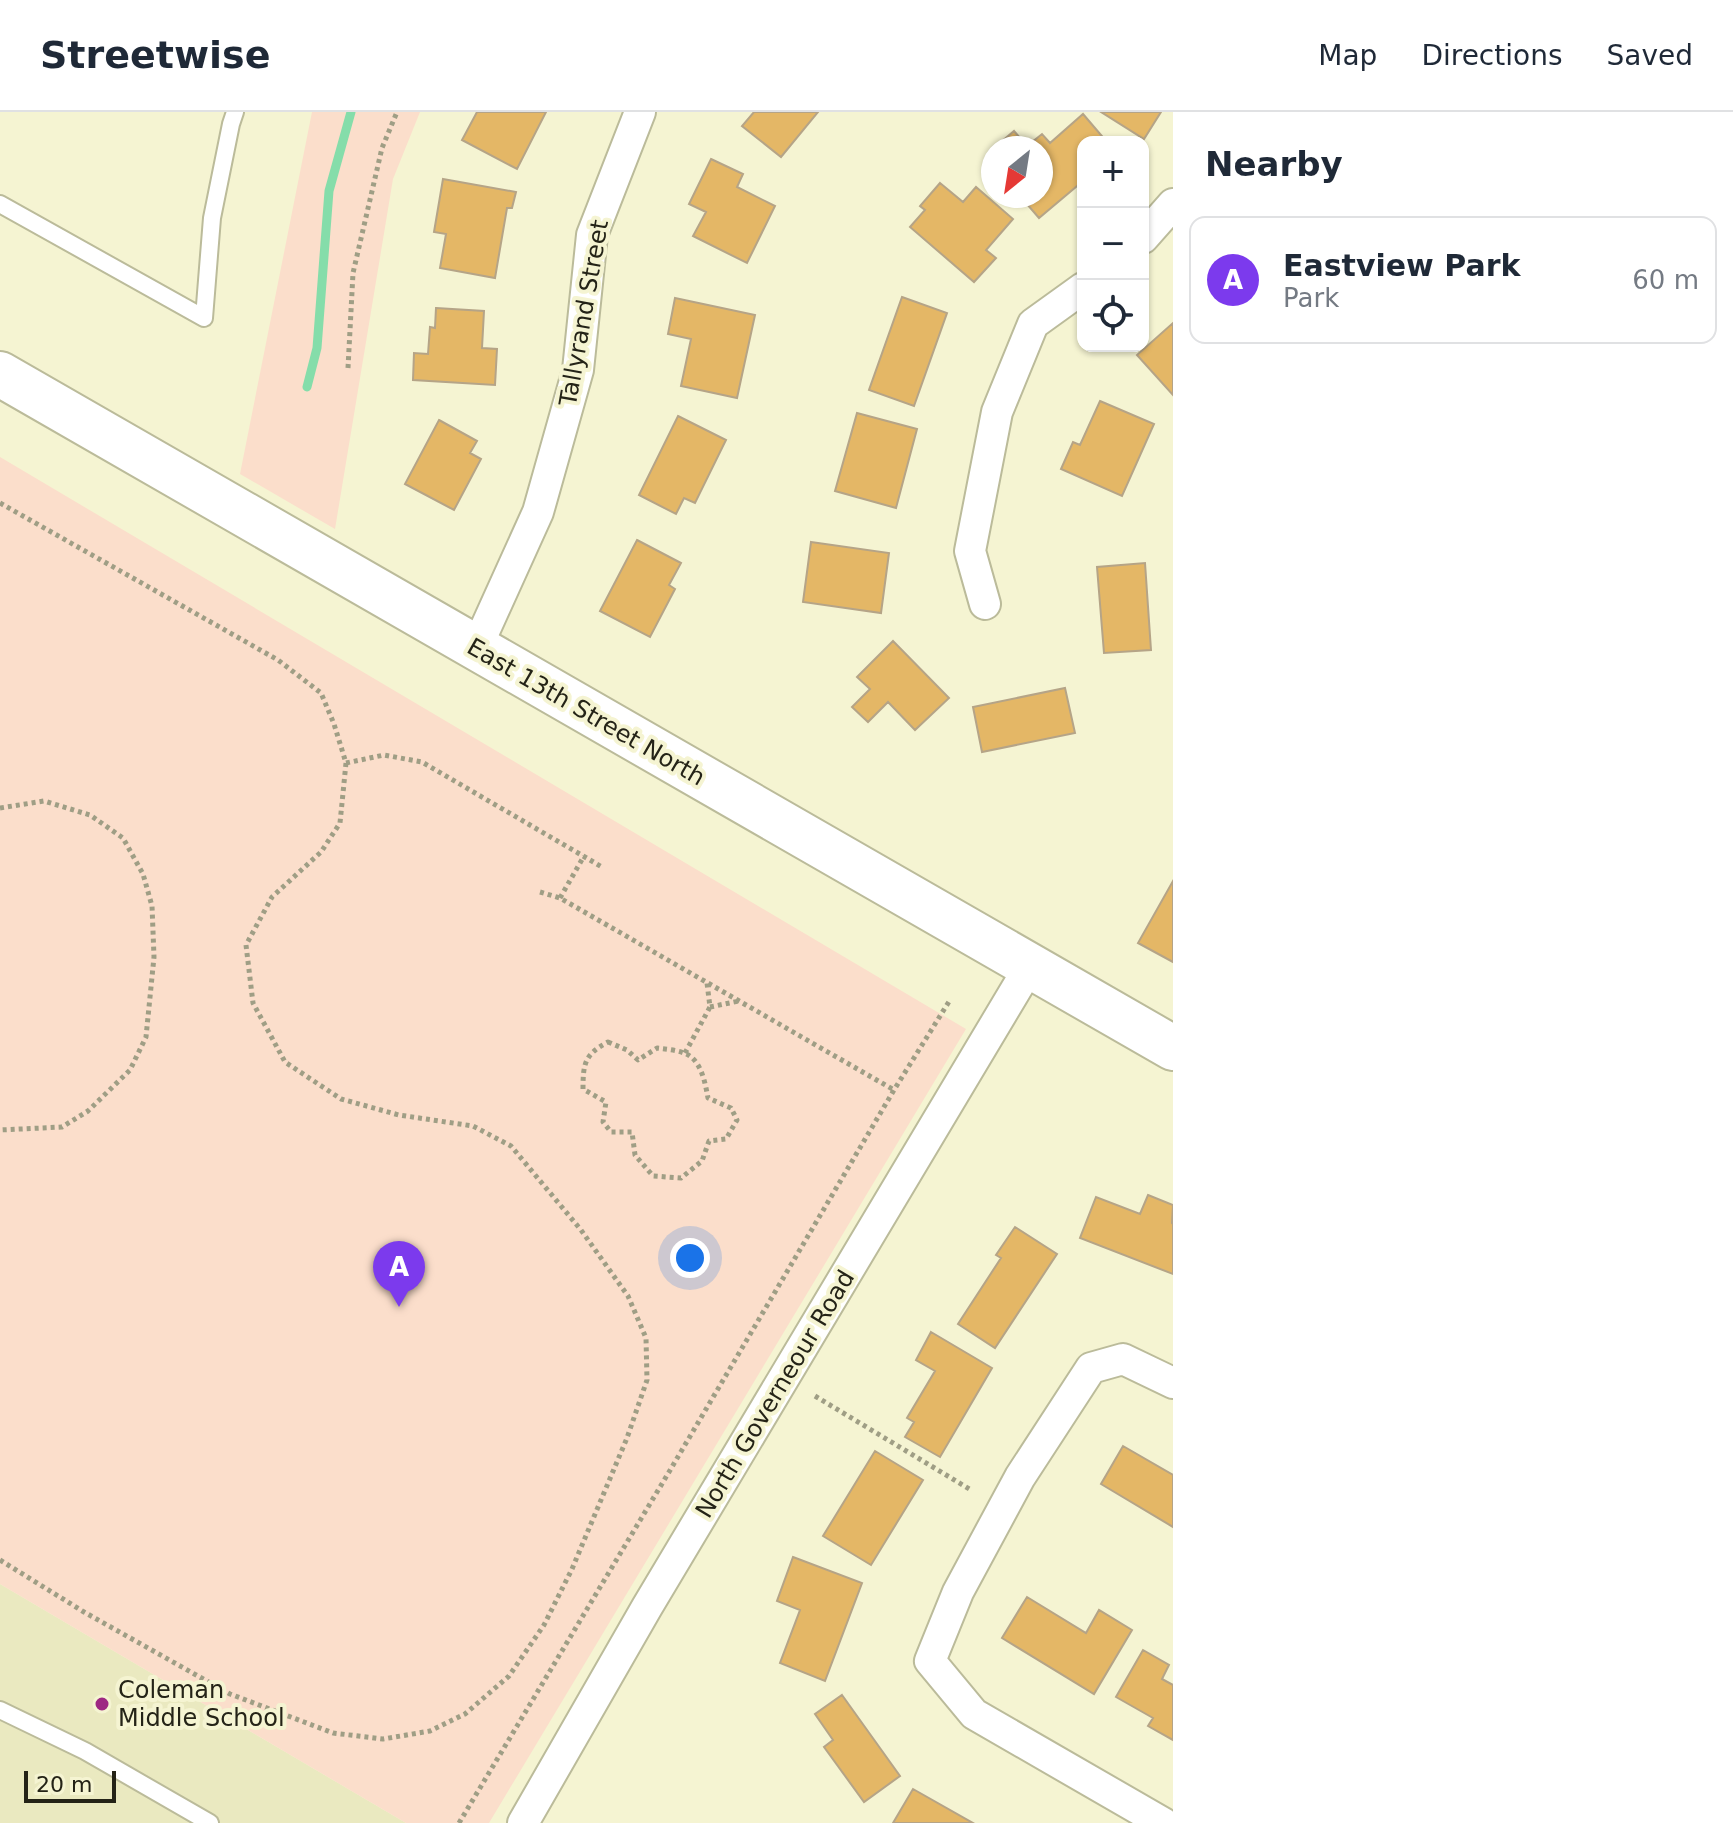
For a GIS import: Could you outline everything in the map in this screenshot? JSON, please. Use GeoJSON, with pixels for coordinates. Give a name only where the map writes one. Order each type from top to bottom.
{"type":"FeatureCollection","features":[{"type":"Feature","properties":{"kind":"main road","name":"East 13th Street North"},"geometry":{"type":"LineString","coordinates":[[0,374],[1173,1048]]}},
{"type":"Feature","properties":{"kind":"street","name":"Tallyrand Street"},"geometry":{"type":"LineString","coordinates":[[476,649],[538,512],[578,370],[592,235],[640,112]]}},
{"type":"Feature","properties":{"kind":"street"},"geometry":{"type":"LineString","coordinates":[[1149,231],[1173,204]]}},
{"type":"Feature","properties":{"kind":"street"},"geometry":{"type":"LineString","coordinates":[[985,604],[970,551],[997,412],[1033,324],[1077,292]]}},
{"type":"Feature","properties":{"kind":"street","name":"North Governeour Road"},"geometry":{"type":"LineString","coordinates":[[523,1823],[655,1594],[1030,966]]}},
{"type":"Feature","properties":{"kind":"street"},"geometry":{"type":"LineString","coordinates":[[1163,1823],[974,1714],[930,1661],[958,1592],[1020,1477],[1091,1368],[1123,1359],[1173,1383]]}},
{"type":"Feature","properties":{"kind":"lane"},"geometry":{"type":"LineString","coordinates":[[0,204],[204,318],[212,218],[235,112]]}},
{"type":"Feature","properties":{"kind":"lane"},"geometry":{"type":"LineString","coordinates":[[0,1710],[85,1751],[210,1823]]}},
{"type":"Feature","properties":{"kind":"path"},"geometry":{"type":"LineString","coordinates":[[348,368],[353,273],[382,148],[397,112]]}},
{"type":"Feature","properties":{"kind":"path"},"geometry":{"type":"LineString","coordinates":[[0,503],[278,660],[321,693],[346,763],[340,823],[321,852],[272,897],[246,945],[253,1003],[285,1062],[341,1099],[399,1115],[473,1126],[511,1146],[581,1230],[628,1296],[646,1338],[647,1380],[627,1438],[572,1569],[544,1625],[509,1676],[465,1714],[430,1731],[383,1739],[333,1733],[230,1694],[84,1612],[0,1560]]}},
{"type":"Feature","properties":{"kind":"path"},"geometry":{"type":"LineString","coordinates":[[346,763],[384,755],[422,762],[602,867]]}},
{"type":"Feature","properties":{"kind":"path"},"geometry":{"type":"LineString","coordinates":[[0,808],[44,801],[90,815],[123,838],[143,874],[152,906],[154,957],[146,1037],[130,1070],[88,1111],[62,1127],[0,1130]]}},
{"type":"Feature","properties":{"kind":"path"},"geometry":{"type":"LineString","coordinates":[[560,898],[584,856]]}},
{"type":"Feature","properties":{"kind":"path"},"geometry":{"type":"LineString","coordinates":[[540,892],[560,898],[894,1090]]}},
{"type":"Feature","properties":{"kind":"path"},"geometry":{"type":"LineString","coordinates":[[685,1053],[710,1007],[707,983]]}},
{"type":"Feature","properties":{"kind":"path"},"geometry":{"type":"LineString","coordinates":[[459,1823],[950,1000]]}},
{"type":"Feature","properties":{"kind":"path"},"geometry":{"type":"LineString","coordinates":[[710,1007],[739,1001]]}},
{"type":"Feature","properties":{"kind":"path"},"geometry":{"type":"LineString","coordinates":[[608,1042],[627,1050],[638,1060],[657,1048],[685,1053],[695,1060],[705,1081],[708,1098],[731,1108],[737,1120],[726,1139],[709,1141],[702,1161],[681,1178],[653,1176],[635,1155],[632,1132],[611,1132],[603,1122],[606,1102],[583,1089],[583,1068],[592,1050],[608,1042]]}},
{"type":"Feature","properties":{"kind":"path"},"geometry":{"type":"LineString","coordinates":[[815,1396],[971,1490]]}},
{"type":"Feature","properties":{"kind":"shaded area"},"geometry":{"type":"Polygon","coordinates":[[[312,112],[420,112],[393,179],[335,529],[240,474],[312,112]]]}},
{"type":"Feature","properties":{"kind":"shaded area"},"geometry":{"type":"Polygon","coordinates":[[[0,457],[966,1029],[489,1823],[406,1823],[0,1584],[0,457]]]}},
{"type":"Feature","properties":{"kind":"shaded area","name":"Coleman Middle School"},"geometry":{"type":"Polygon","coordinates":[[[0,1584],[406,1823],[0,1823],[0,1584]]]}},
{"type":"Feature","properties":{"kind":"building"},"geometry":{"type":"Polygon","coordinates":[[[477,112],[546,112],[517,169],[462,140],[477,112]]]}},
{"type":"Feature","properties":{"kind":"building"},"geometry":{"type":"Polygon","coordinates":[[[754,112],[818,112],[781,157],[742,126],[754,112]]]}},
{"type":"Feature","properties":{"kind":"building"},"geometry":{"type":"Polygon","coordinates":[[[1101,112],[1161,112],[1146,136],[1139,136],[1101,112]]]}},
{"type":"Feature","properties":{"kind":"building"},"geometry":{"type":"Polygon","coordinates":[[[1083,114],[1102,136],[1077,136],[1077,186],[1053,206],[1053,140],[1083,114]]]}},
{"type":"Feature","properties":{"kind":"building"},"geometry":{"type":"Polygon","coordinates":[[[711,159],[743,174],[737,187],[775,206],[747,263],[693,236],[706,212],[689,204],[711,159]]]}},
{"type":"Feature","properties":{"kind":"building"},"geometry":{"type":"Polygon","coordinates":[[[443,179],[516,192],[512,208],[507,208],[495,278],[440,268],[446,234],[434,232],[443,179]]]}},
{"type":"Feature","properties":{"kind":"building"},"geometry":{"type":"Polygon","coordinates":[[[940,183],[963,202],[976,187],[981,191],[981,208],[1000,208],[1013,219],[986,250],[996,258],[974,282],[910,227],[925,210],[920,206],[940,183]]]}},
{"type":"Feature","properties":{"kind":"building"},"geometry":{"type":"Polygon","coordinates":[[[1030,208],[1051,208],[1039,218],[1030,208]]]}},
{"type":"Feature","properties":{"kind":"building"},"geometry":{"type":"Polygon","coordinates":[[[902,297],[947,313],[914,406],[869,390],[902,297]]]}},
{"type":"Feature","properties":{"kind":"building"},"geometry":{"type":"Polygon","coordinates":[[[675,298],[755,315],[737,398],[681,386],[691,339],[668,334],[675,298]]]}},
{"type":"Feature","properties":{"kind":"building"},"geometry":{"type":"Polygon","coordinates":[[[436,308],[484,311],[482,348],[497,349],[495,385],[413,380],[414,353],[428,354],[430,327],[435,328],[436,308]]]}},
{"type":"Feature","properties":{"kind":"building"},"geometry":{"type":"Polygon","coordinates":[[[1173,323],[1173,395],[1137,355],[1149,352],[1149,344],[1173,323]]]}},
{"type":"Feature","properties":{"kind":"building"},"geometry":{"type":"Polygon","coordinates":[[[1100,401],[1154,424],[1122,496],[1061,469],[1073,442],[1080,445],[1100,401]]]}},
{"type":"Feature","properties":{"kind":"building"},"geometry":{"type":"Polygon","coordinates":[[[857,413],[917,429],[896,508],[835,491],[857,413]]]}},
{"type":"Feature","properties":{"kind":"building"},"geometry":{"type":"Polygon","coordinates":[[[678,416],[726,440],[695,503],[684,498],[676,514],[639,495],[678,416]]]}},
{"type":"Feature","properties":{"kind":"building"},"geometry":{"type":"Polygon","coordinates":[[[439,420],[477,441],[470,453],[481,459],[454,510],[405,484],[439,420]]]}},
{"type":"Feature","properties":{"kind":"building"},"geometry":{"type":"Polygon","coordinates":[[[637,540],[681,563],[669,585],[675,589],[650,637],[600,611],[637,540]]]}},
{"type":"Feature","properties":{"kind":"building"},"geometry":{"type":"Polygon","coordinates":[[[811,542],[889,553],[881,613],[803,602],[811,542]]]}},
{"type":"Feature","properties":{"kind":"building"},"geometry":{"type":"Polygon","coordinates":[[[1145,563],[1151,650],[1104,653],[1097,567],[1145,563]]]}},
{"type":"Feature","properties":{"kind":"building"},"geometry":{"type":"Polygon","coordinates":[[[893,641],[949,698],[915,730],[888,702],[868,722],[852,707],[870,689],[857,677],[893,641]]]}},
{"type":"Feature","properties":{"kind":"building"},"geometry":{"type":"Polygon","coordinates":[[[1065,688],[1075,733],[982,752],[973,707],[1065,688]]]}},
{"type":"Feature","properties":{"kind":"building"},"geometry":{"type":"Polygon","coordinates":[[[1173,881],[1173,962],[1138,943],[1173,881]]]}},
{"type":"Feature","properties":{"kind":"building"},"geometry":{"type":"Polygon","coordinates":[[[1148,1195],[1173,1205],[1173,1274],[1080,1238],[1096,1197],[1140,1214],[1148,1195]]]}},
{"type":"Feature","properties":{"kind":"building"},"geometry":{"type":"Polygon","coordinates":[[[1015,1227],[1057,1254],[995,1348],[958,1324],[1001,1258],[996,1255],[1015,1227]]]}},
{"type":"Feature","properties":{"kind":"building"},"geometry":{"type":"Polygon","coordinates":[[[931,1332],[992,1368],[940,1457],[905,1437],[914,1422],[907,1418],[935,1371],[916,1360],[931,1332]]]}},
{"type":"Feature","properties":{"kind":"building"},"geometry":{"type":"Polygon","coordinates":[[[1123,1446],[1173,1475],[1173,1527],[1101,1484],[1123,1446]]]}},
{"type":"Feature","properties":{"kind":"building"},"geometry":{"type":"Polygon","coordinates":[[[875,1451],[923,1480],[871,1565],[823,1536],[875,1451]]]}},
{"type":"Feature","properties":{"kind":"building"},"geometry":{"type":"Polygon","coordinates":[[[793,1557],[862,1583],[825,1681],[780,1663],[800,1610],[777,1601],[793,1557]]]}},
{"type":"Feature","properties":{"kind":"building"},"geometry":{"type":"Polygon","coordinates":[[[1027,1597],[1086,1633],[1099,1610],[1132,1630],[1094,1694],[1002,1638],[1027,1597]]]}},
{"type":"Feature","properties":{"kind":"building"},"geometry":{"type":"Polygon","coordinates":[[[1143,1650],[1169,1665],[1162,1679],[1173,1685],[1173,1740],[1148,1726],[1153,1718],[1116,1697],[1143,1650]]]}},
{"type":"Feature","properties":{"kind":"building"},"geometry":{"type":"Polygon","coordinates":[[[842,1695],[900,1776],[864,1802],[824,1747],[833,1740],[815,1714],[842,1695]]]}},
{"type":"Feature","properties":{"kind":"building"},"geometry":{"type":"Polygon","coordinates":[[[913,1789],[973,1823],[893,1823],[913,1789]]]}},
{"type":"Feature","properties":{"kind":"waterway"},"geometry":{"type":"LineString","coordinates":[[307,387],[317,348],[329,191],[351,112]]}},
{"type":"Feature","properties":{"kind":"place","name":"Eastview Park"},"geometry":{"type":"Point","coordinates":[399,1307]}},
{"type":"Feature","properties":{"kind":"place","name":"Coleman Middle School"},"geometry":{"type":"Point","coordinates":[102,1704]}}]}
